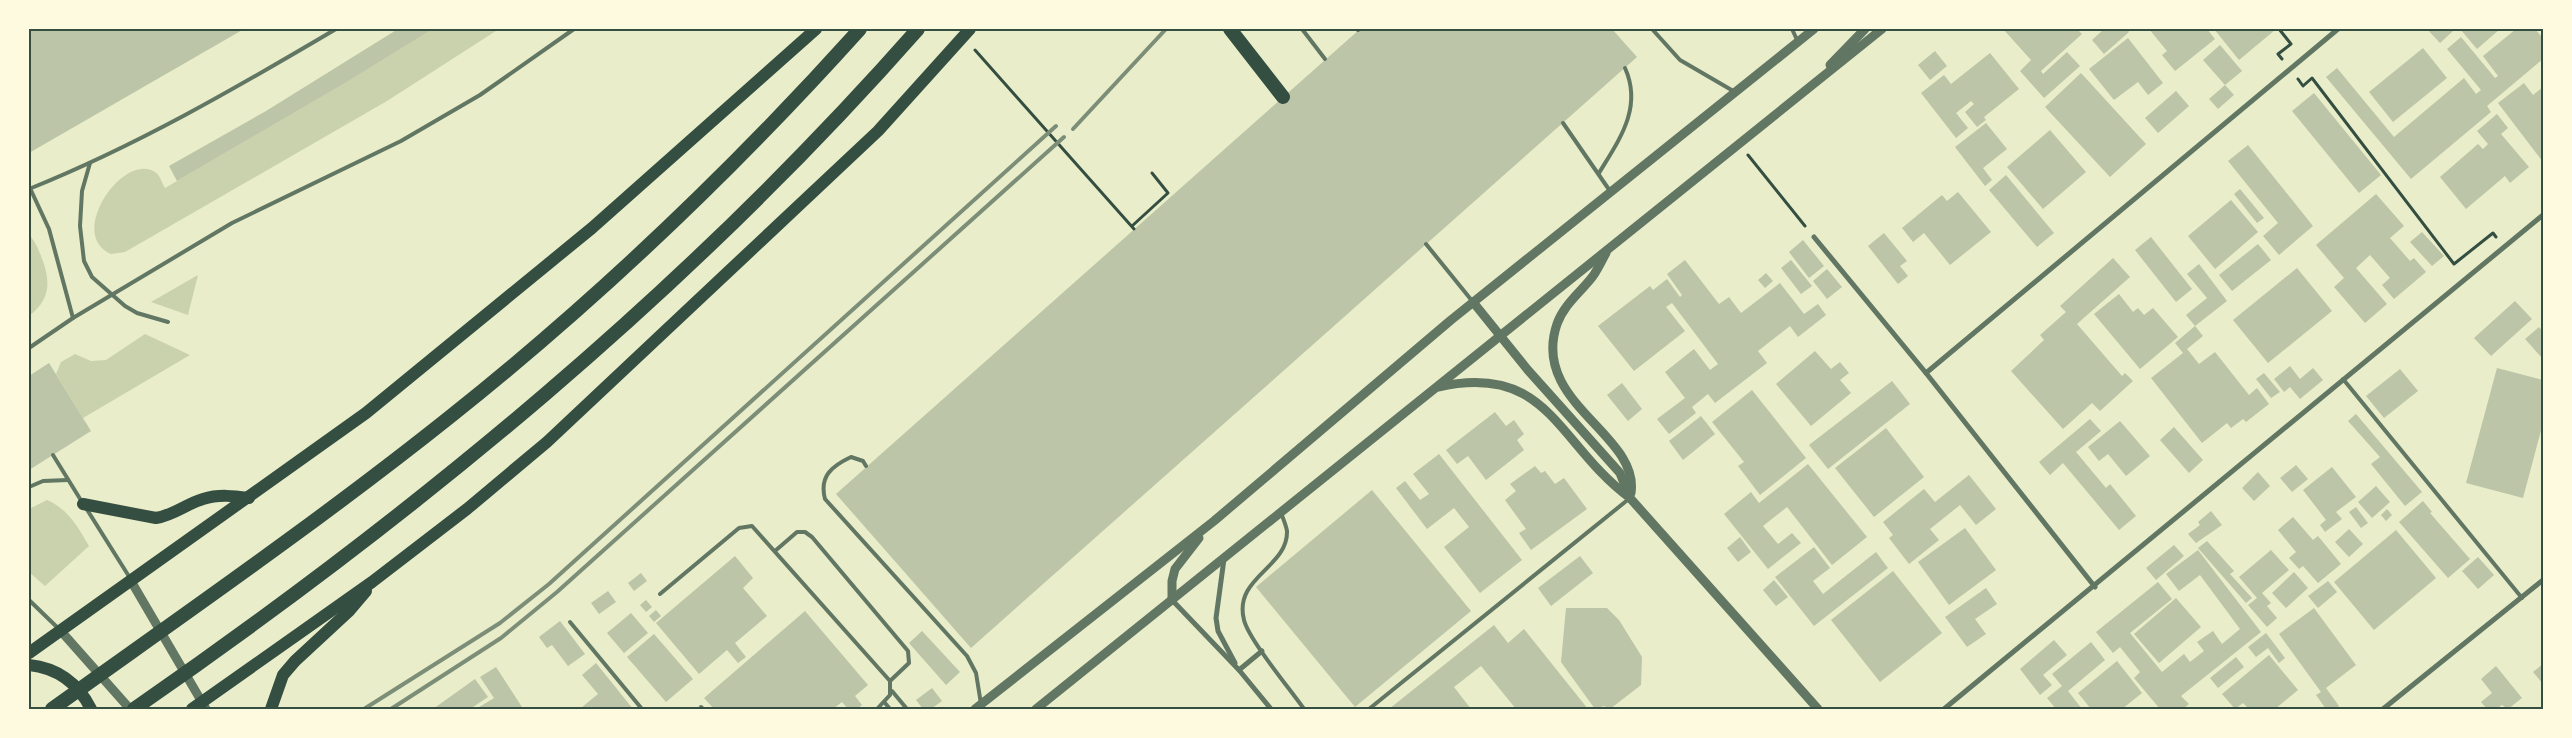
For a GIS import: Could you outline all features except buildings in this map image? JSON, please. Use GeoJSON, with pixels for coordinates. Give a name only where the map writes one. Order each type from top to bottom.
{"type":"FeatureCollection","features":[{"type":"Feature","properties":{"kind":"highway"},"geometry":{"type":"LineString","coordinates":[[52,709],[370,480],[460,408],[579,308],[627,266],[716,181],[802,93],[860,29]]}},
{"type":"Feature","properties":{"kind":"highway"},"geometry":{"type":"LineString","coordinates":[[134,709],[235,639],[400,514],[607,341],[680,276],[755,203],[829,128],[918,29]]}},
{"type":"Feature","properties":{"kind":"highway"},"geometry":{"type":"LineString","coordinates":[[1230,29],[1282,97]]}},
{"type":"Feature","properties":{"kind":"main road"},"geometry":{"type":"LineString","coordinates":[[29,654],[366,413],[480,322],[592,228],[816,29]]}},
{"type":"Feature","properties":{"kind":"main road"},"geometry":{"type":"LineString","coordinates":[[200,707],[372,582],[467,509],[547,442],[878,131],[970,29]]}},
{"type":"Feature","properties":{"kind":"main road"},"geometry":{"type":"LineString","coordinates":[[84,504],[156,518],[167,516],[202,499],[217,496],[249,498]]}},
{"type":"Feature","properties":{"kind":"main road"},"geometry":{"type":"LineString","coordinates":[[271,709],[284,675],[295,661],[350,612],[372,582]]}},
{"type":"Feature","properties":{"kind":"main road"},"geometry":{"type":"LineString","coordinates":[[29,666],[46,668],[73,683],[91,709]]}},
{"type":"Feature","properties":{"kind":"street"},"geometry":{"type":"LineString","coordinates":[[979,708],[1214,521],[1473,302],[1814,29]]}},
{"type":"Feature","properties":{"kind":"street"},"geometry":{"type":"LineString","coordinates":[[1811,86],[1865,29]]}},
{"type":"Feature","properties":{"kind":"street"},"geometry":{"type":"LineString","coordinates":[[1036,709],[1882,29]]}},
{"type":"Feature","properties":{"kind":"street"},"geometry":{"type":"LineString","coordinates":[[1926,373],[2338,29]]}},
{"type":"Feature","properties":{"kind":"street"},"geometry":{"type":"LineString","coordinates":[[1944,709],[2095,586],[2342,378],[2543,215]]}},
{"type":"Feature","properties":{"kind":"street"},"geometry":{"type":"LineString","coordinates":[[1814,237],[1926,373],[2095,586]]}},
{"type":"Feature","properties":{"kind":"street"},"geometry":{"type":"LineString","coordinates":[[1608,249],[1594,275],[1562,313],[1557,326],[1554,354],[1557,370],[1569,396],[1626,462],[1632,478],[1630,498]]}},
{"type":"Feature","properties":{"kind":"street"},"geometry":{"type":"LineString","coordinates":[[1473,302],[1500,336],[1620,473],[1630,498]]}},
{"type":"Feature","properties":{"kind":"street"},"geometry":{"type":"LineString","coordinates":[[1435,388],[1456,383],[1488,382],[1509,386],[1524,393],[1538,403],[1606,477],[1630,498],[1818,709]]}},
{"type":"Feature","properties":{"kind":"street"},"geometry":{"type":"LineString","coordinates":[[1214,521],[1175,569],[1172,581],[1172,600],[1239,670],[1270,709]]}},
{"type":"Feature","properties":{"kind":"street"},"geometry":{"type":"LineString","coordinates":[[1224,558],[1216,618],[1218,631],[1239,670]]}},
{"type":"Feature","properties":{"kind":"street"},"geometry":{"type":"LineString","coordinates":[[2383,709],[2543,580]]}},
{"type":"Feature","properties":{"kind":"street"},"geometry":{"type":"LineString","coordinates":[[131,581],[200,707]]}},
{"type":"Feature","properties":{"kind":"street"},"geometry":{"type":"LineString","coordinates":[[60,630],[130,709]]}},
{"type":"Feature","properties":{"kind":"street"},"geometry":{"type":"LineString","coordinates":[[1239,670],[1262,651]]}},
{"type":"Feature","properties":{"kind":"lane"},"geometry":{"type":"LineString","coordinates":[[73,318],[55,246],[29,188],[90,163],[176,121],[336,29]]}},
{"type":"Feature","properties":{"kind":"lane"},"geometry":{"type":"LineString","coordinates":[[29,348],[73,318],[232,223],[401,141],[464,104],[574,29]]}},
{"type":"Feature","properties":{"kind":"lane"},"geometry":{"type":"LineString","coordinates":[[1302,29],[1325,59]]}},
{"type":"Feature","properties":{"kind":"lane"},"geometry":{"type":"LineString","coordinates":[[1652,29],[1680,60],[1735,92]]}},
{"type":"Feature","properties":{"kind":"lane"},"geometry":{"type":"LineString","coordinates":[[1792,29],[1798,42]]}},
{"type":"Feature","properties":{"kind":"lane"},"geometry":{"type":"LineString","coordinates":[[1599,173],[1631,112],[1632,88],[1625,68]]}},
{"type":"Feature","properties":{"kind":"lane"},"geometry":{"type":"LineString","coordinates":[[1563,122],[1610,191]]}},
{"type":"Feature","properties":{"kind":"lane"},"geometry":{"type":"LineString","coordinates":[[90,163],[82,191],[81,245],[84,262],[92,277],[112,296],[137,313],[168,322]]}},
{"type":"Feature","properties":{"kind":"lane"},"geometry":{"type":"LineString","coordinates":[[1426,244],[1473,302]]}},
{"type":"Feature","properties":{"kind":"lane"},"geometry":{"type":"LineString","coordinates":[[2342,378],[2522,598]]}},
{"type":"Feature","properties":{"kind":"lane"},"geometry":{"type":"LineString","coordinates":[[53,455],[131,581]]}},
{"type":"Feature","properties":{"kind":"lane"},"geometry":{"type":"LineString","coordinates":[[866,466],[863,461],[850,457],[833,466],[823,483],[825,498],[966,656],[976,673],[979,708]]}},
{"type":"Feature","properties":{"kind":"lane"},"geometry":{"type":"LineString","coordinates":[[29,486],[43,481],[68,480]]}},
{"type":"Feature","properties":{"kind":"lane"},"geometry":{"type":"LineString","coordinates":[[1369,709],[1630,498]]}},
{"type":"Feature","properties":{"kind":"lane"},"geometry":{"type":"LineString","coordinates":[[1281,512],[1287,532],[1284,543],[1272,563],[1250,586],[1243,604],[1244,622],[1262,651],[1304,709]]}},
{"type":"Feature","properties":{"kind":"lane"},"geometry":{"type":"LineString","coordinates":[[660,594],[743,526],[755,529],[890,681],[892,691],[907,709]]}},
{"type":"Feature","properties":{"kind":"lane"},"geometry":{"type":"LineString","coordinates":[[775,551],[797,532],[805,532],[812,537],[908,651],[909,663],[890,681]]}},
{"type":"Feature","properties":{"kind":"lane"},"geometry":{"type":"LineString","coordinates":[[29,600],[60,630]]}},
{"type":"Feature","properties":{"kind":"lane"},"geometry":{"type":"LineString","coordinates":[[570,622],[642,709]]}},
{"type":"Feature","properties":{"kind":"lane"},"geometry":{"type":"LineString","coordinates":[[877,709],[885,703],[892,691]]}},
{"type":"Feature","properties":{"kind":"lane"},"geometry":{"type":"LineString","coordinates":[[885,703],[890,709]]}},
{"type":"Feature","properties":{"kind":"path"},"geometry":{"type":"LineString","coordinates":[[2279,29],[2291,44],[2278,54],[2303,86],[2312,78],[2454,264],[2493,234],[2504,247]]}},
{"type":"Feature","properties":{"kind":"path"},"geometry":{"type":"LineString","coordinates":[[969,43],[1133,227],[1168,193],[1152,173]]}},
{"type":"Feature","properties":{"kind":"path"},"geometry":{"type":"LineString","coordinates":[[1739,144],[1814,237]]}},
{"type":"Feature","properties":{"kind":"green space"},"geometry":{"type":"Polygon","coordinates":[[[433,29],[499,29],[387,101],[125,252],[111,254],[99,244],[94,230],[97,214],[104,198],[115,184],[128,173],[142,169],[155,172],[160,177],[165,188],[347,82],[433,29]]]}},
{"type":"Feature","properties":{"kind":"green space"},"geometry":{"type":"Polygon","coordinates":[[[29,235],[35,242],[44,265],[47,289],[42,303],[29,316],[29,235]]]}},
{"type":"Feature","properties":{"kind":"green space"},"geometry":{"type":"Polygon","coordinates":[[[198,275],[188,315],[151,302],[198,275]]]}},
{"type":"Feature","properties":{"kind":"green space"},"geometry":{"type":"Polygon","coordinates":[[[145,334],[190,355],[83,418],[56,374],[61,362],[75,354],[91,361],[106,360],[145,334]]]}},
{"type":"Feature","properties":{"kind":"green space"},"geometry":{"type":"Polygon","coordinates":[[[47,500],[67,514],[89,546],[45,586],[29,572],[29,509],[47,500]]]}},
{"type":"Feature","properties":{"kind":"railway"},"geometry":{"type":"LineString","coordinates":[[1073,129],[1166,29]]}},
{"type":"Feature","properties":{"kind":"railway"},"geometry":{"type":"LineString","coordinates":[[364,709],[500,623],[549,584],[1056,126]]}},
{"type":"Feature","properties":{"kind":"railway"},"geometry":{"type":"LineString","coordinates":[[391,709],[501,638],[557,592],[1064,137]]}}]}
